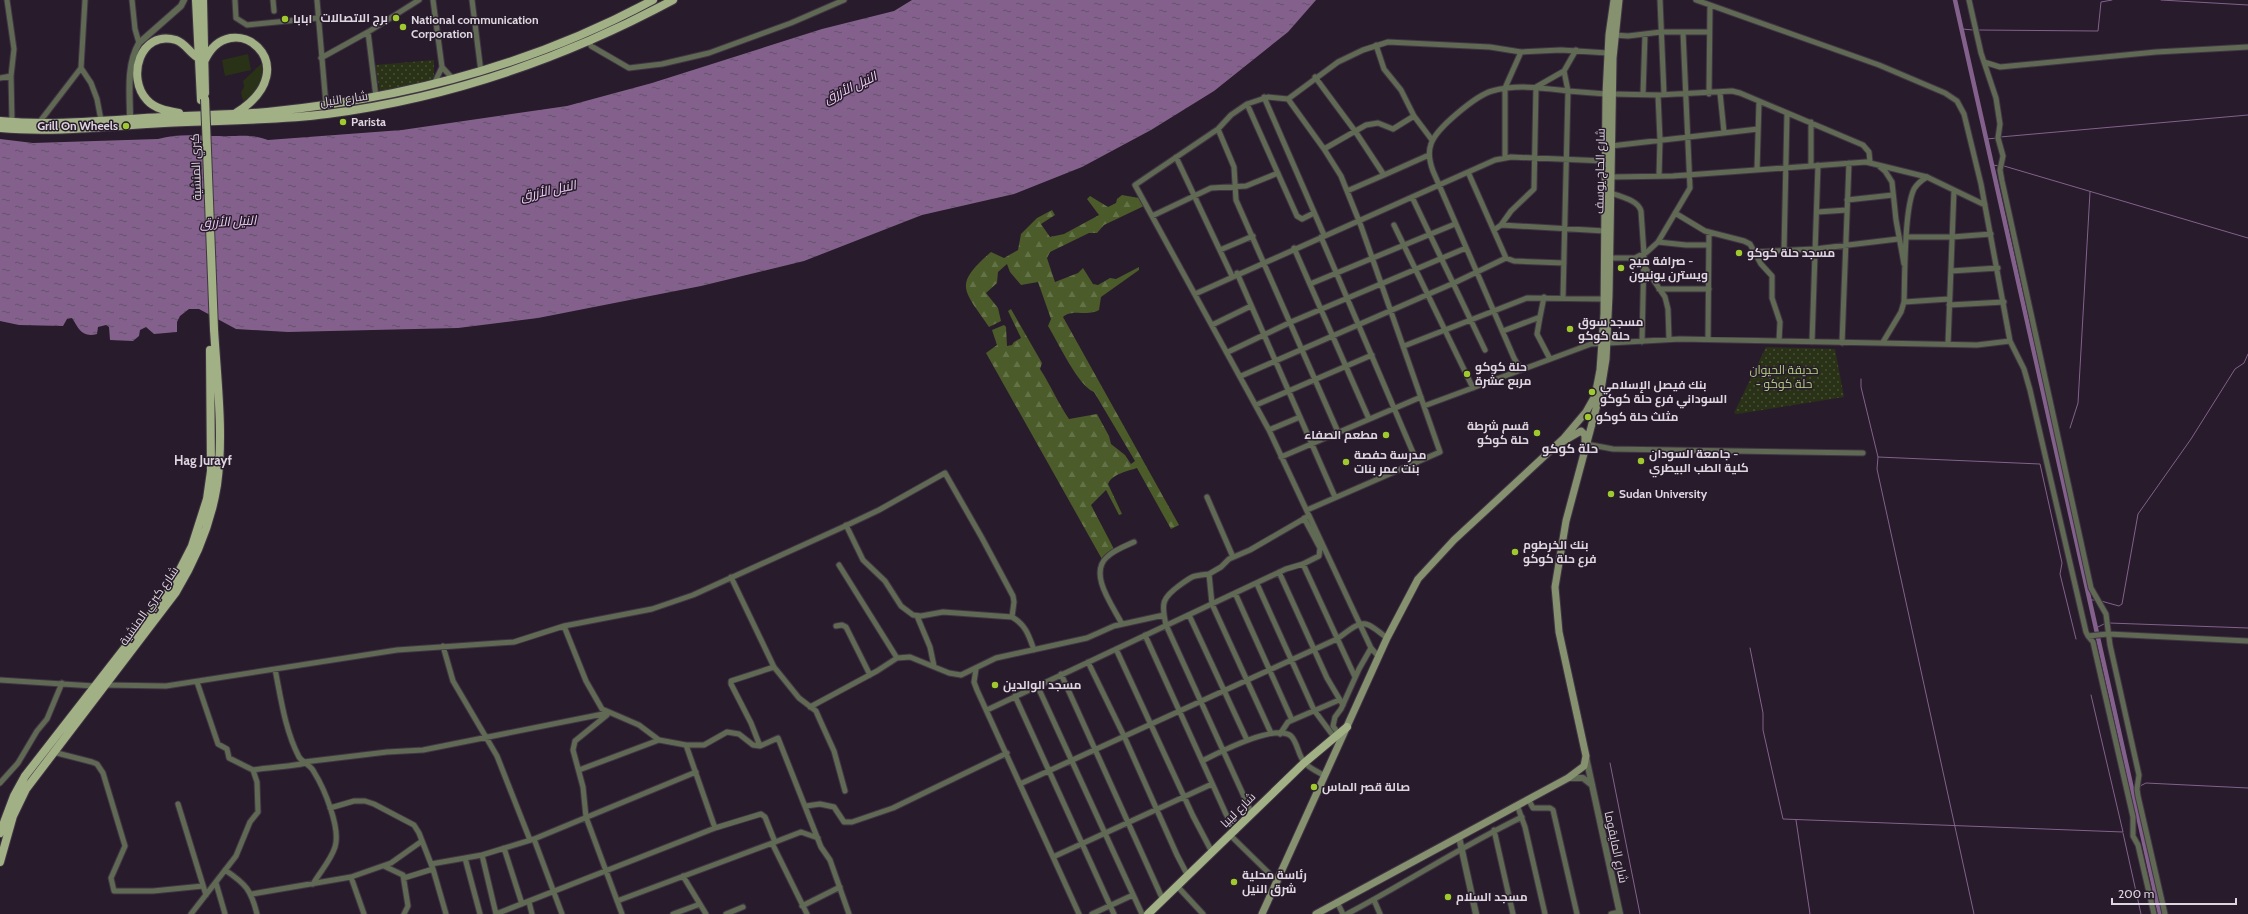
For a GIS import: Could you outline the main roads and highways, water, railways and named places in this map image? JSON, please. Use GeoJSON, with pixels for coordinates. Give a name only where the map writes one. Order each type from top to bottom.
{"type":"FeatureCollection","features":[{"type":"Feature","properties":{"kind":"main road"},"geometry":{"type":"LineString","coordinates":[[196,0],[198,57],[203,99]]}},
{"type":"Feature","properties":{"kind":"main road"},"geometry":{"type":"LineString","coordinates":[[202,0],[204,62],[203,99]]}},
{"type":"Feature","properties":{"kind":"main road","name":"شارع النيل"},"geometry":{"type":"LineString","coordinates":[[0,121],[38,124],[235,114],[326,105],[376,97],[434,85],[481,72],[555,46],[616,19],[654,0]]}},
{"type":"Feature","properties":{"kind":"main road","name":"شارع النيل"},"geometry":{"type":"LineString","coordinates":[[0,128],[52,131],[127,125],[272,118],[343,112],[415,98],[473,83],[524,67],[590,42],[633,22],[673,0]]}},
{"type":"Feature","properties":{"kind":"main road","name":"شارع الحاج يوسف"},"geometry":{"type":"LineString","coordinates":[[1605,342],[1604,299],[1611,193],[1608,53],[1614,0]]}},
{"type":"Feature","properties":{"kind":"main road","name":"شارع الحاج يوسف"},"geometry":{"type":"LineString","coordinates":[[1605,342],[1607,258],[1605,231],[1606,161],[1609,94],[1614,35],[1619,0]]}},
{"type":"Feature","properties":{"kind":"main road"},"geometry":{"type":"LineString","coordinates":[[630,12],[630,18],[633,22]]}},
{"type":"Feature","properties":{"kind":"main road"},"geometry":{"type":"LineString","coordinates":[[616,19],[619,22],[619,28]]}},
{"type":"Feature","properties":{"kind":"main road"},"geometry":{"type":"LineString","coordinates":[[204,62],[214,46],[229,38],[245,39],[252,42],[263,53],[268,68],[264,85],[255,99],[235,114]]}},
{"type":"Feature","properties":{"kind":"main road"},"geometry":{"type":"LineString","coordinates":[[189,116],[161,109],[148,101],[140,87],[137,65],[144,49],[157,41],[164,39],[181,42],[198,57]]}},
{"type":"Feature","properties":{"kind":"main road","name":"كبري المنشية"},"geometry":{"type":"LineString","coordinates":[[203,99],[212,330]]}},
{"type":"Feature","properties":{"kind":"main road","name":"شارع كبري المنشية"},"geometry":{"type":"LineString","coordinates":[[0,862],[10,825],[21,798],[52,752],[176,592],[190,567],[206,529],[214,501],[219,465],[212,330]]}},
{"type":"Feature","properties":{"kind":"main road","name":"شارع كبري المنشية"},"geometry":{"type":"LineString","coordinates":[[0,832],[11,802],[25,776],[169,591],[186,559],[199,527],[207,499],[212,464],[212,330]]}},
{"type":"Feature","properties":{"kind":"main road"},"geometry":{"type":"LineString","coordinates":[[1262,914],[1278,882],[1387,638],[1423,573],[1459,535],[1556,445],[1592,403],[1599,379],[1605,342]]}},
{"type":"Feature","properties":{"kind":"main road"},"geometry":{"type":"LineString","coordinates":[[1316,914],[1568,778],[1582,769],[1586,756],[1559,632],[1555,587],[1566,521],[1603,381],[1605,342]]}},
{"type":"Feature","properties":{"kind":"main road"},"geometry":{"type":"LineString","coordinates":[[1556,445],[1565,442],[1581,431],[1585,435],[1586,446]]}},
{"type":"Feature","properties":{"kind":"main road","name":"شارع ليبيا"},"geometry":{"type":"LineString","coordinates":[[1148,914],[1304,763],[1347,727]]}},
{"type":"Feature","properties":{"kind":"main road"},"geometry":{"type":"LineString","coordinates":[[1266,914],[1271,896]]}},
{"type":"Feature","properties":{"kind":"water","name":"النيل الأزرق"},"geometry":{"type":"Polygon","coordinates":[[[912,0],[1316,0],[1288,32],[1214,91],[1151,130],[1082,167],[1014,194],[922,215],[804,261],[701,286],[538,318],[458,328],[288,332],[236,329],[199,309],[189,309],[180,316],[177,322],[177,332],[154,334],[146,327],[140,330],[139,336],[133,341],[110,340],[109,327],[106,325],[98,327],[97,334],[84,334],[72,318],[67,319],[63,326],[19,325],[0,321],[0,139],[33,143],[158,139],[188,135],[249,136],[268,140],[402,130],[567,106],[652,83],[822,29],[894,11],[912,0]]]}},
{"type":"Feature","properties":{"kind":"waterway"},"geometry":{"type":"LineString","coordinates":[[1955,0],[2160,914]]}},
{"type":"Feature","properties":{"kind":"waterway"},"geometry":{"type":"LineString","coordinates":[[1978,30],[2098,31],[2101,2],[2112,0]]}},
{"type":"Feature","properties":{"kind":"waterway"},"geometry":{"type":"LineString","coordinates":[[2161,0],[2248,5]]}},
{"type":"Feature","properties":{"kind":"waterway"},"geometry":{"type":"LineString","coordinates":[[1962,29],[1973,30]]}},
{"type":"Feature","properties":{"kind":"waterway"},"geometry":{"type":"LineString","coordinates":[[2000,137],[2248,115]]}},
{"type":"Feature","properties":{"kind":"waterway"},"geometry":{"type":"LineString","coordinates":[[1987,139],[1997,138]]}},
{"type":"Feature","properties":{"kind":"waterway"},"geometry":{"type":"LineString","coordinates":[[1993,165],[1999,166]]}},
{"type":"Feature","properties":{"kind":"waterway"},"geometry":{"type":"LineString","coordinates":[[2004,166],[2248,238]]}},
{"type":"Feature","properties":{"kind":"waterway"},"geometry":{"type":"LineString","coordinates":[[2070,428],[2078,403],[2090,192]]}},
{"type":"Feature","properties":{"kind":"waterway"},"geometry":{"type":"LineString","coordinates":[[2101,601],[2119,606],[2122,604],[2138,514],[2191,439],[2235,369],[2244,363],[2248,354]]}},
{"type":"Feature","properties":{"kind":"waterway"},"geometry":{"type":"LineString","coordinates":[[1861,379],[1861,387],[1878,457],[2040,464],[2062,563],[2060,574],[2076,639]]}},
{"type":"Feature","properties":{"kind":"waterway"},"geometry":{"type":"LineString","coordinates":[[1878,457],[1877,469],[1974,914]]}},
{"type":"Feature","properties":{"kind":"waterway"},"geometry":{"type":"LineString","coordinates":[[2090,600],[2096,600]]}},
{"type":"Feature","properties":{"kind":"waterway"},"geometry":{"type":"LineString","coordinates":[[2096,628],[2106,623]]}},
{"type":"Feature","properties":{"kind":"waterway"},"geometry":{"type":"LineString","coordinates":[[2109,623],[2248,628]]}},
{"type":"Feature","properties":{"kind":"waterway"},"geometry":{"type":"LineString","coordinates":[[1363,626],[1373,648]]}},
{"type":"Feature","properties":{"kind":"waterway"},"geometry":{"type":"LineString","coordinates":[[1750,648],[1763,713],[1763,730],[1783,819],[2123,832],[2091,695]]}},
{"type":"Feature","properties":{"kind":"waterway"},"geometry":{"type":"LineString","coordinates":[[1610,763],[1640,914]]}},
{"type":"Feature","properties":{"kind":"waterway"},"geometry":{"type":"LineString","coordinates":[[2140,786],[2146,783],[2248,788]]}},
{"type":"Feature","properties":{"kind":"waterway"},"geometry":{"type":"LineString","coordinates":[[1796,820],[1810,914]]}},
{"type":"Feature","properties":{"kind":"waterway"},"geometry":{"type":"LineString","coordinates":[[2123,833],[2141,914]]}},
{"type":"Feature","properties":{"kind":"place","name":"برج الاتصالات"},"geometry":{"type":"Point","coordinates":[396,18]}},
{"type":"Feature","properties":{"kind":"place","name":"ابابا"},"geometry":{"type":"Point","coordinates":[285,19]}},
{"type":"Feature","properties":{"kind":"place","name":"National communication Corporation"},"geometry":{"type":"Point","coordinates":[403,27]}},
{"type":"Feature","properties":{"kind":"place","name":"Parista"},"geometry":{"type":"Point","coordinates":[343,122]}},
{"type":"Feature","properties":{"kind":"place","name":"Grill On Wheels"},"geometry":{"type":"Point","coordinates":[126,126]}},
{"type":"Feature","properties":{"kind":"place","name":"مسجد حلة كوكو"},"geometry":{"type":"Point","coordinates":[1739,253]}},
{"type":"Feature","properties":{"kind":"place","name":"صرافة ميج - ويسترن يونيون"},"geometry":{"type":"Point","coordinates":[1621,268]}},
{"type":"Feature","properties":{"kind":"place","name":"مسجد سوق حلة كوكو"},"geometry":{"type":"Point","coordinates":[1570,329]}},
{"type":"Feature","properties":{"kind":"place","name":"حلة كوكو مربع عشرة"},"geometry":{"type":"Point","coordinates":[1467,374]}},
{"type":"Feature","properties":{"kind":"place","name":"بنك فيصل الإسلامي السوداني فرع حلة كوكو"},"geometry":{"type":"Point","coordinates":[1592,392]}},
{"type":"Feature","properties":{"kind":"place","name":"مثلث حلة كوكو"},"geometry":{"type":"Point","coordinates":[1588,417]}},
{"type":"Feature","properties":{"kind":"place","name":"قسم شرطة حلة كوكو"},"geometry":{"type":"Point","coordinates":[1537,433]}},
{"type":"Feature","properties":{"kind":"place","name":"مطعم الصفاء"},"geometry":{"type":"Point","coordinates":[1386,435]}},
{"type":"Feature","properties":{"kind":"place","name":"جامعة السودان - كلية الطب البيطري"},"geometry":{"type":"Point","coordinates":[1641,461]}},
{"type":"Feature","properties":{"kind":"place","name":"مدرسة حفصة بنت عمر بنات"},"geometry":{"type":"Point","coordinates":[1346,462]}},
{"type":"Feature","properties":{"kind":"place","name":"Sudan University"},"geometry":{"type":"Point","coordinates":[1611,494]}},
{"type":"Feature","properties":{"kind":"place","name":"بنك الخرطوم فرع حلة كوكو"},"geometry":{"type":"Point","coordinates":[1515,552]}},
{"type":"Feature","properties":{"kind":"place","name":"مسجد الوالدين"},"geometry":{"type":"Point","coordinates":[995,685]}},
{"type":"Feature","properties":{"kind":"place","name":"صالة قصر الماس"},"geometry":{"type":"Point","coordinates":[1314,787]}},
{"type":"Feature","properties":{"kind":"place","name":"رئاسة محلية شرق النيل"},"geometry":{"type":"Point","coordinates":[1234,882]}},
{"type":"Feature","properties":{"kind":"place","name":"مسجد السلام"},"geometry":{"type":"Point","coordinates":[1448,897]}},
{"type":"Feature","properties":{"kind":"district","name":"حلة كوكو"},"geometry":{"type":"Point","coordinates":[1570,448]}},
{"type":"Feature","properties":{"kind":"district","name":"Hag Jurayf"},"geometry":{"type":"Point","coordinates":[203,460]}},
{"type":"Feature","properties":{"kind":"park label","name":"حديقة الحيوان - حلة كوكو"},"geometry":{"type":"Point","coordinates":[1784,377]}}]}
